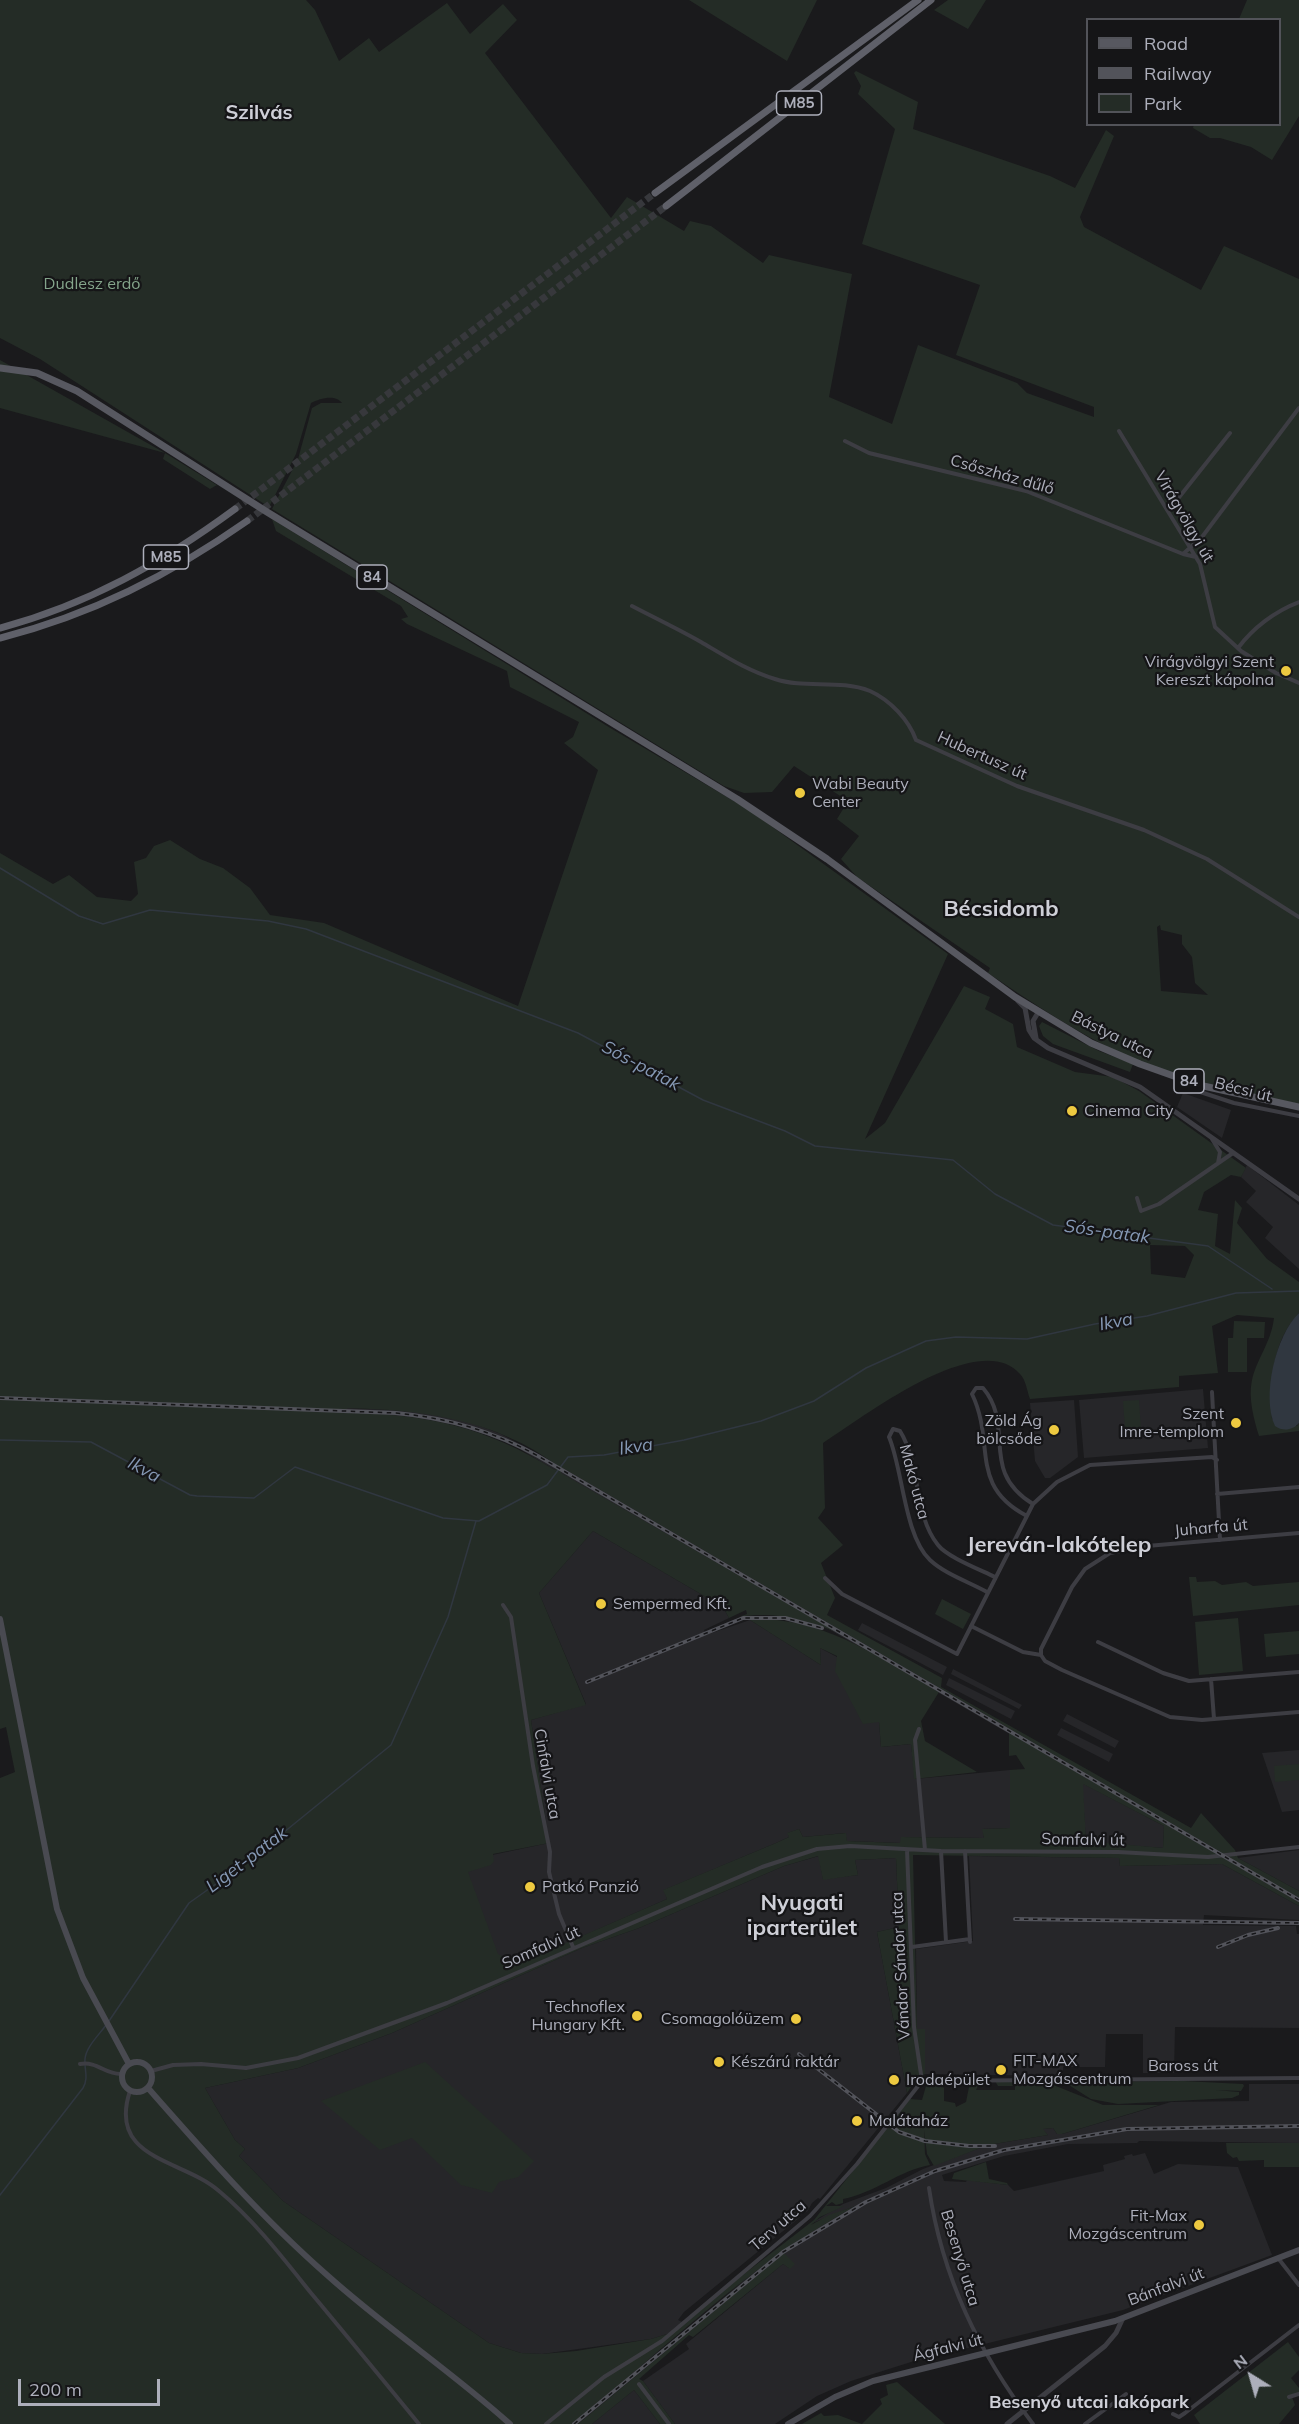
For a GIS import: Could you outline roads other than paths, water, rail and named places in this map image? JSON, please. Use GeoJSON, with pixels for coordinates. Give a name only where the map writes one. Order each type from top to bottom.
{"type":"FeatureCollection","features":[{"type":"Feature","properties":{"kind":"highway","name":"M85"},"geometry":{"type":"LineString","coordinates":[[655,192],[918,0]]}},
{"type":"Feature","properties":{"kind":"highway","name":"M85"},"geometry":{"type":"LineString","coordinates":[[666,206],[931,0]]}},
{"type":"Feature","properties":{"kind":"highway","name":"M85"},"geometry":{"type":"LineString","coordinates":[[0,628],[60,609],[127,579],[172,554],[235,509]]}},
{"type":"Feature","properties":{"kind":"highway","name":"M85"},"geometry":{"type":"LineString","coordinates":[[0,638],[64,619],[112,600],[170,571],[247,521]]}},
{"type":"Feature","properties":{"kind":"main road","name":"84"},"geometry":{"type":"LineString","coordinates":[[0,368],[37,373],[77,391],[267,512],[737,799],[827,859],[1015,997],[1054,1021]]}},
{"type":"Feature","properties":{"kind":"main road","name":"Bástya utca"},"geometry":{"type":"LineString","coordinates":[[1054,1021],[1104,1049],[1166,1074],[1234,1094],[1299,1107]]}},
{"type":"Feature","properties":{"kind":"main road"},"geometry":{"type":"LineString","coordinates":[[0,1619],[57,1909],[83,1978],[129,2064]]}},
{"type":"Feature","properties":{"kind":"main road"},"geometry":{"type":"LineString","coordinates":[[142,2063],[151,2071],[152,2080],[148,2088],[139,2092],[130,2091],[124,2085],[122,2074],[129,2064],[142,2063]]}},
{"type":"Feature","properties":{"kind":"main road"},"geometry":{"type":"LineString","coordinates":[[148,2088],[260,2211],[302,2253],[354,2299],[442,2366],[510,2424]]}},
{"type":"Feature","properties":{"kind":"main road","name":"Bánfalvi út"},"geometry":{"type":"LineString","coordinates":[[1123,2318],[1299,2250]]}},
{"type":"Feature","properties":{"kind":"main road","name":"Ágfalvi út"},"geometry":{"type":"LineString","coordinates":[[788,2424],[835,2397],[873,2381],[1123,2318]]}},
{"type":"Feature","properties":{"kind":"street"},"geometry":{"type":"LineString","coordinates":[[1183,554],[1202,537],[1299,408]]}},
{"type":"Feature","properties":{"kind":"street","name":"Virágvölgyi út"},"geometry":{"type":"LineString","coordinates":[[1119,431],[1191,546],[1204,578],[1211,620],[1219,632],[1238,648],[1276,673],[1299,683]]}},
{"type":"Feature","properties":{"kind":"street"},"geometry":{"type":"LineString","coordinates":[[1169,510],[1230,433]]}},
{"type":"Feature","properties":{"kind":"street","name":"Csőszház dűlő"},"geometry":{"type":"LineString","coordinates":[[845,441],[869,453],[1026,491],[1183,554],[1196,557]]}},
{"type":"Feature","properties":{"kind":"street"},"geometry":{"type":"LineString","coordinates":[[1238,648],[1268,619],[1299,602]]}},
{"type":"Feature","properties":{"kind":"street","name":"Hubertusz út"},"geometry":{"type":"LineString","coordinates":[[632,606],[721,656],[772,679],[791,684],[839,684],[870,691],[891,705],[911,726],[916,740],[1017,786],[1144,830],[1207,859],[1299,917]]}},
{"type":"Feature","properties":{"kind":"street"},"geometry":{"type":"LineString","coordinates":[[1015,997],[1025,1008],[1031,1023],[1032,1037],[1048,1048],[1133,1082],[1299,1199]]}},
{"type":"Feature","properties":{"kind":"street"},"geometry":{"type":"LineString","coordinates":[[1031,1023],[1039,1011]]}},
{"type":"Feature","properties":{"kind":"street"},"geometry":{"type":"LineString","coordinates":[[1031,1023],[1044,1018],[1054,1021]]}},
{"type":"Feature","properties":{"kind":"street","name":"Bécsi út"},"geometry":{"type":"LineString","coordinates":[[1182,1086],[1234,1103],[1299,1116]]}},
{"type":"Feature","properties":{"kind":"street"},"geometry":{"type":"LineString","coordinates":[[1211,1138],[1220,1152],[1217,1163]]}},
{"type":"Feature","properties":{"kind":"street"},"geometry":{"type":"LineString","coordinates":[[1137,1198],[1141,1211],[1159,1203],[1233,1153]]}},
{"type":"Feature","properties":{"kind":"street"},"geometry":{"type":"LineString","coordinates":[[1027,1516],[1005,1503],[990,1480],[982,1419],[972,1394],[976,1388],[983,1388],[988,1394],[995,1413],[1001,1462],[1006,1481],[1021,1497],[1033,1504]]}},
{"type":"Feature","properties":{"kind":"street"},"geometry":{"type":"LineString","coordinates":[[1212,1392],[1220,1540]]}},
{"type":"Feature","properties":{"kind":"street","name":"Makó utca"},"geometry":{"type":"LineString","coordinates":[[987,1592],[931,1561],[922,1548],[908,1514],[896,1456],[889,1437],[893,1429],[900,1431],[908,1446],[924,1512],[939,1546],[995,1577]]}},
{"type":"Feature","properties":{"kind":"street"},"geometry":{"type":"LineString","coordinates":[[825,1578],[842,1594],[957,1654],[1033,1504],[1057,1482],[1090,1465],[1212,1457],[1217,1460]]}},
{"type":"Feature","properties":{"kind":"street"},"geometry":{"type":"LineString","coordinates":[[1217,1494],[1299,1487]]}},
{"type":"Feature","properties":{"kind":"street","name":"Juharfa út"},"geometry":{"type":"LineString","coordinates":[[1041,1655],[1041,1649],[1072,1587],[1085,1569],[1098,1559],[1125,1549],[1299,1533]]}},
{"type":"Feature","properties":{"kind":"street","name":"Cinfalvi utca"},"geometry":{"type":"LineString","coordinates":[[503,1605],[511,1617],[533,1766],[550,1852],[549,1872],[559,1914],[573,1947]]}},
{"type":"Feature","properties":{"kind":"street"},"geometry":{"type":"LineString","coordinates":[[971,1626],[1023,1652],[1041,1655],[1045,1661],[1062,1670],[1157,1713],[1184,1719],[1214,1719],[1299,1712]]}},
{"type":"Feature","properties":{"kind":"street"},"geometry":{"type":"LineString","coordinates":[[1098,1642],[1180,1679],[1299,1672]]}},
{"type":"Feature","properties":{"kind":"street"},"geometry":{"type":"LineString","coordinates":[[1210,1679],[1214,1719]]}},
{"type":"Feature","properties":{"kind":"street"},"geometry":{"type":"LineString","coordinates":[[919,1729],[915,1740],[925,1850]]}},
{"type":"Feature","properties":{"kind":"street","name":"Somfalvi út"},"geometry":{"type":"LineString","coordinates":[[151,2071],[173,2065],[201,2064],[246,2068],[298,2058],[447,2003],[573,1947],[799,1854],[850,1846],[941,1851],[1118,1852],[1225,1856],[1299,1847]]}},
{"type":"Feature","properties":{"kind":"street","name":"Vándor Sándor utca"},"geometry":{"type":"LineString","coordinates":[[907,1850],[914,2027],[922,2080]]}},
{"type":"Feature","properties":{"kind":"street"},"geometry":{"type":"LineString","coordinates":[[941,1851],[946,1942]]}},
{"type":"Feature","properties":{"kind":"street"},"geometry":{"type":"LineString","coordinates":[[912,1947],[970,1940],[965,1851]]}},
{"type":"Feature","properties":{"kind":"street"},"geometry":{"type":"LineString","coordinates":[[84,2064],[98,2065],[113,2074],[122,2074]]}},
{"type":"Feature","properties":{"kind":"street","name":"Baross út"},"geometry":{"type":"LineString","coordinates":[[922,2080],[1299,2078]]}},
{"type":"Feature","properties":{"kind":"street","name":"Terv utca"},"geometry":{"type":"LineString","coordinates":[[546,2424],[604,2377],[662,2341],[810,2216],[857,2164],[922,2080]]}},
{"type":"Feature","properties":{"kind":"street"},"geometry":{"type":"LineString","coordinates":[[130,2091],[127,2121],[138,2144],[158,2160],[203,2178],[219,2190],[281,2255],[419,2424]]}},
{"type":"Feature","properties":{"kind":"street","name":"Besenyő utca"},"geometry":{"type":"LineString","coordinates":[[929,2188],[933,2214],[951,2280],[984,2352],[1033,2424]]}},
{"type":"Feature","properties":{"kind":"street"},"geometry":{"type":"LineString","coordinates":[[1278,2258],[1299,2285]]}},
{"type":"Feature","properties":{"kind":"street","name":"Bánfalvi út"},"geometry":{"type":"LineString","coordinates":[[1008,2424],[1115,2339],[1123,2318]]}},
{"type":"Feature","properties":{"kind":"street"},"geometry":{"type":"LineString","coordinates":[[1173,2414],[1179,2416],[1185,2413],[1299,2325]]}},
{"type":"Feature","properties":{"kind":"street"},"geometry":{"type":"LineString","coordinates":[[639,2384],[669,2424]]}},
{"type":"Feature","properties":{"kind":"street"},"geometry":{"type":"LineString","coordinates":[[1085,2424],[1126,2394]]}},
{"type":"Feature","properties":{"kind":"street"},"geometry":{"type":"LineString","coordinates":[[1289,2397],[1299,2394]]}},
{"type":"Feature","properties":{"kind":"waterway","name":"Sós-patak"},"geometry":{"type":"LineString","coordinates":[[0,868],[79,916],[103,924],[150,910],[268,921],[306,929],[578,1033],[703,1100],[785,1131],[815,1146],[953,1160],[995,1194],[1053,1225],[1208,1246],[1272,1289]]}},
{"type":"Feature","properties":{"kind":"waterway","name":"Ikva"},"geometry":{"type":"LineString","coordinates":[[0,1440],[91,1442],[190,1495],[197,1496],[254,1498],[295,1467],[443,1518],[479,1521],[547,1485],[568,1457],[604,1455],[684,1440],[761,1421],[814,1401],[866,1368],[926,1341],[956,1337],[1027,1339],[1095,1324],[1147,1316],[1236,1293],[1299,1291]]}},
{"type":"Feature","properties":{"kind":"waterway","name":"Liget-patak"},"geometry":{"type":"LineString","coordinates":[[109,2021],[189,1903],[251,1859],[391,1745],[448,1617],[476,1521]]}},
{"type":"Feature","properties":{"kind":"waterway","name":"Liget-patak"},"geometry":{"type":"LineString","coordinates":[[0,2195],[83,2088],[86,2081],[86,2055],[106,2025]]}},
{"type":"Feature","properties":{"kind":"tunnel"},"geometry":{"type":"LineString","coordinates":[[235,509],[655,193]]}},
{"type":"Feature","properties":{"kind":"tunnel"},"geometry":{"type":"LineString","coordinates":[[247,521],[666,206]]}},
{"type":"Feature","properties":{"kind":"railway"},"geometry":{"type":"LineString","coordinates":[[0,1398],[396,1413],[452,1422],[504,1439],[538,1456],[1299,1900]]}},
{"type":"Feature","properties":{"kind":"railway"},"geometry":{"type":"LineString","coordinates":[[587,1682],[743,1618],[785,1618],[822,1628]]}},
{"type":"Feature","properties":{"kind":"railway"},"geometry":{"type":"LineString","coordinates":[[1015,1919],[1299,1923]]}},
{"type":"Feature","properties":{"kind":"railway"},"geometry":{"type":"LineString","coordinates":[[1218,1947],[1248,1935],[1278,1928]]}},
{"type":"Feature","properties":{"kind":"railway"},"geometry":{"type":"LineString","coordinates":[[799,2054],[899,2132],[925,2141],[969,2146],[995,2146]]}},
{"type":"Feature","properties":{"kind":"railway"},"geometry":{"type":"LineString","coordinates":[[574,2424],[783,2252],[866,2202],[935,2171],[1004,2150],[1127,2129],[1299,2126]]}},
{"type":"Feature","properties":{"kind":"place","name":"Virágvölgyi Szent Kereszt kápolna"},"geometry":{"type":"Point","coordinates":[1286,671]}},
{"type":"Feature","properties":{"kind":"place","name":"Wabi Beauty Center"},"geometry":{"type":"Point","coordinates":[800,793]}},
{"type":"Feature","properties":{"kind":"place","name":"Cinema City"},"geometry":{"type":"Point","coordinates":[1072,1111]}},
{"type":"Feature","properties":{"kind":"place","name":"Szent Imre-templom"},"geometry":{"type":"Point","coordinates":[1236,1423]}},
{"type":"Feature","properties":{"kind":"place","name":"Zöld Ág bölcsőde"},"geometry":{"type":"Point","coordinates":[1054,1430]}},
{"type":"Feature","properties":{"kind":"place","name":"Sempermed Kft."},"geometry":{"type":"Point","coordinates":[601,1604]}},
{"type":"Feature","properties":{"kind":"place","name":"Patkó Panzió"},"geometry":{"type":"Point","coordinates":[530,1887]}},
{"type":"Feature","properties":{"kind":"place","name":"Technoflex Hungary Kft."},"geometry":{"type":"Point","coordinates":[637,2016]}},
{"type":"Feature","properties":{"kind":"place","name":"Csomagolóüzem"},"geometry":{"type":"Point","coordinates":[796,2019]}},
{"type":"Feature","properties":{"kind":"place","name":"Készárú raktár"},"geometry":{"type":"Point","coordinates":[719,2062]}},
{"type":"Feature","properties":{"kind":"place","name":"FIT-MAX Mozgáscentrum"},"geometry":{"type":"Point","coordinates":[1001,2070]}},
{"type":"Feature","properties":{"kind":"place","name":"Irodaépület"},"geometry":{"type":"Point","coordinates":[894,2080]}},
{"type":"Feature","properties":{"kind":"place","name":"Malátaház"},"geometry":{"type":"Point","coordinates":[857,2121]}},
{"type":"Feature","properties":{"kind":"place","name":"Fit-Max Mozgáscentrum"},"geometry":{"type":"Point","coordinates":[1199,2225]}},
{"type":"Feature","properties":{"kind":"district","name":"Szilvás"},"geometry":{"type":"Point","coordinates":[259,113]}},
{"type":"Feature","properties":{"kind":"district","name":"Bécsidomb"},"geometry":{"type":"Point","coordinates":[1001,909]}},
{"type":"Feature","properties":{"kind":"district","name":"Jereván-lakótelep"},"geometry":{"type":"Point","coordinates":[1059,1545]}},
{"type":"Feature","properties":{"kind":"district","name":"Nyugati iparterület"},"geometry":{"type":"Point","coordinates":[802,1916]}},
{"type":"Feature","properties":{"kind":"district","name":"Besenyő utcai lakópark"},"geometry":{"type":"Point","coordinates":[1089,2403]}},
{"type":"Feature","properties":{"kind":"park label","name":"Dudlesz erdő"},"geometry":{"type":"Point","coordinates":[92,284]}}]}
